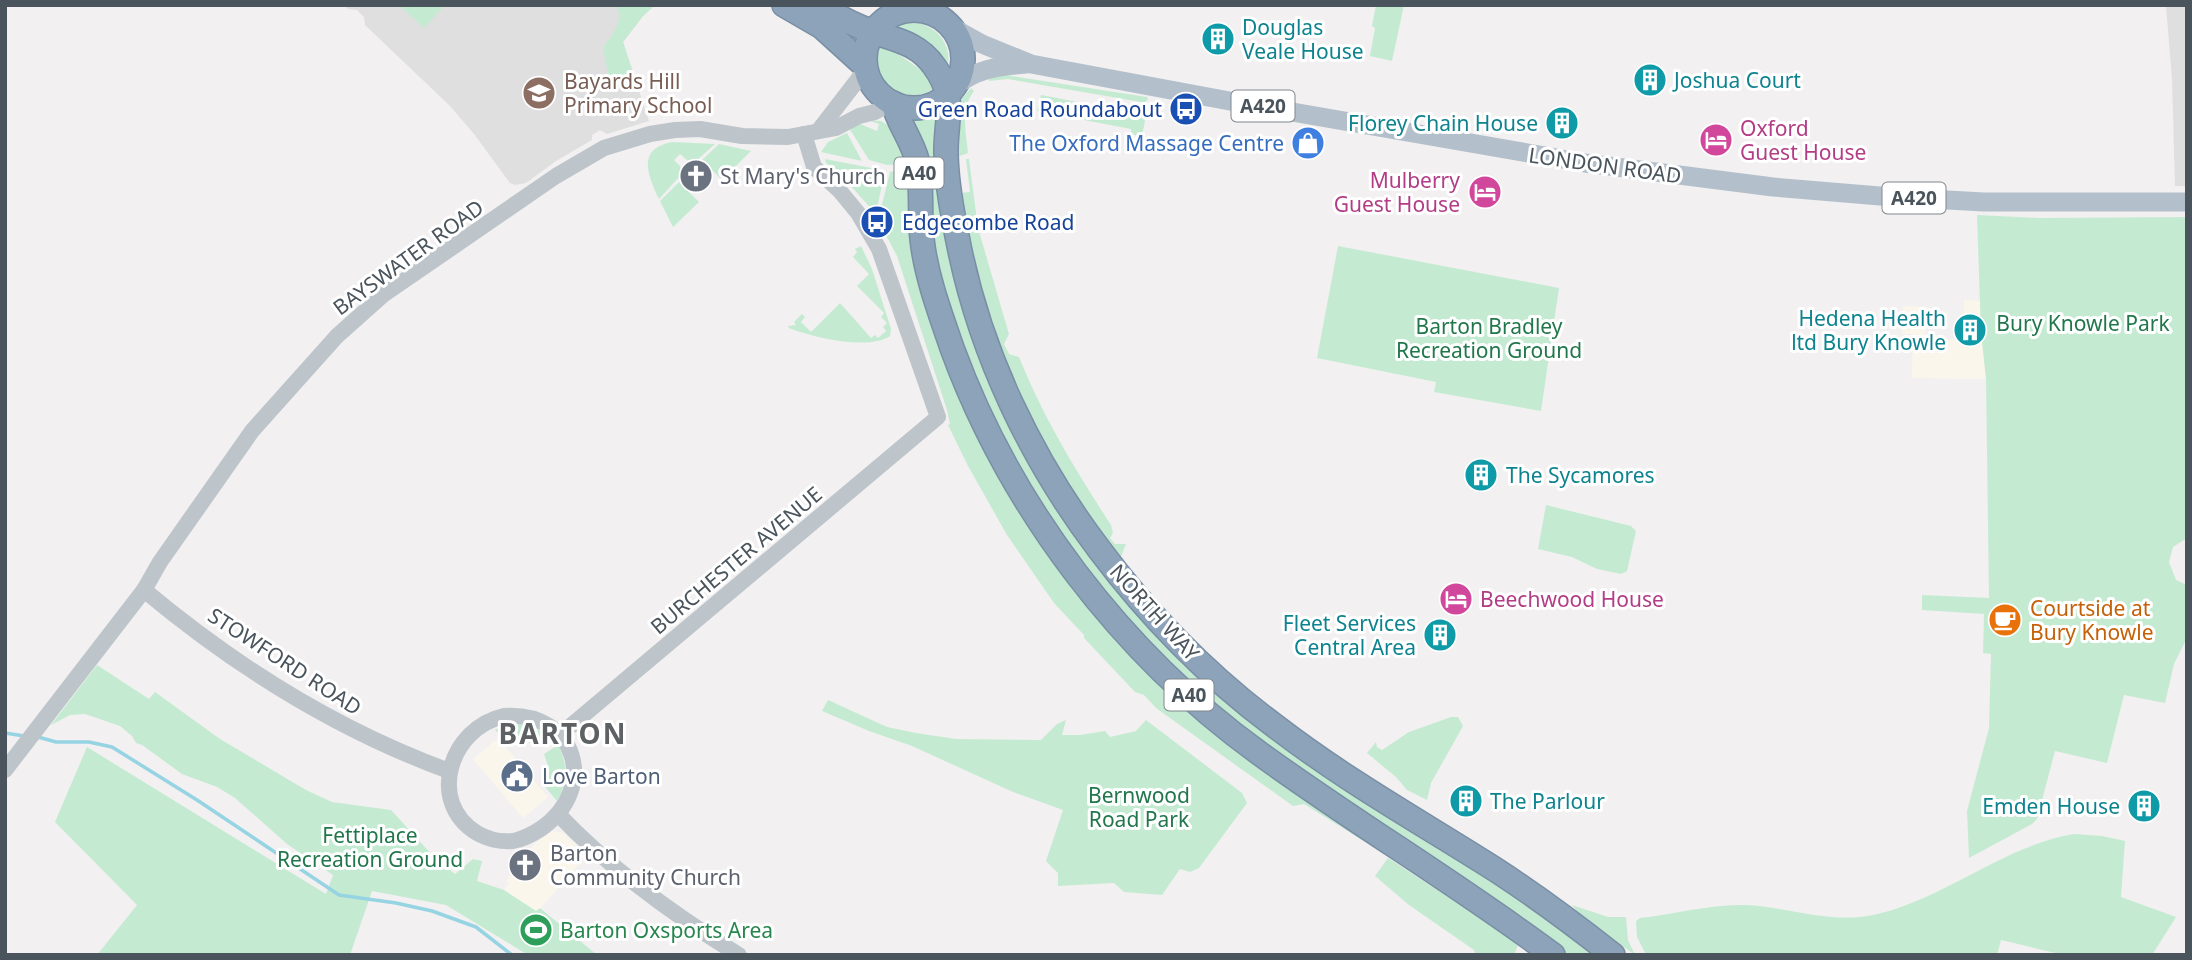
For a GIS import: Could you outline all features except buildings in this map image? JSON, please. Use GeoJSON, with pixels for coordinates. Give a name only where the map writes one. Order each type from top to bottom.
{"type":"FeatureCollection","features":[{"type":"Feature","properties":{"kind":"highway"},"geometry":{"type":"LineString","coordinates":[[784,5],[822,27],[866,67]]}},
{"type":"Feature","properties":{"kind":"highway"},"geometry":{"type":"LineString","coordinates":[[820,5],[835,15],[917,49],[934,65],[951,91]]}},
{"type":"Feature","properties":{"kind":"highway"},"geometry":{"type":"LineString","coordinates":[[848,5],[895,12],[921,11],[948,18],[963,46],[964,62],[951,91],[932,104],[920,108],[902,107],[878,93],[870,81],[866,67],[867,44],[873,32],[895,12]]}},
{"type":"Feature","properties":{"kind":"highway","name":"NORTH WAY"},"geometry":{"type":"LineString","coordinates":[[951,91],[946,153],[950,195],[960,251],[981,326],[1008,394],[1033,446],[1064,499],[1098,548],[1150,612],[1182,646],[1275,727],[1541,900],[1614,955]]}},
{"type":"Feature","properties":{"kind":"highway","name":"NORTH WAY"},"geometry":{"type":"LineString","coordinates":[[892,103],[917,157],[923,251],[953,351],[982,418],[1006,463],[1035,514],[1074,570],[1136,644],[1227,729],[1329,802],[1502,916],[1553,955]]}},
{"type":"Feature","properties":{"kind":"main road","name":"LONDON ROAD"},"geometry":{"type":"LineString","coordinates":[[948,18],[982,44],[1031,64],[1554,159],[1718,181],[1844,194],[1971,202],[2187,202]]}},
{"type":"Feature","properties":{"kind":"main road","name":"LONDON ROAD"},"geometry":{"type":"LineString","coordinates":[[951,91],[978,72],[1007,65],[1031,64]]}},
{"type":"Feature","properties":{"kind":"street"},"geometry":{"type":"LineString","coordinates":[[811,132],[866,67]]}},
{"type":"Feature","properties":{"kind":"street","name":"BAYSWATER ROAD"},"geometry":{"type":"LineString","coordinates":[[5,770],[144,590],[195,510],[271,407],[352,321],[432,260],[585,157],[613,144],[664,131],[687,129],[788,137],[836,128],[892,103]]}},
{"type":"Feature","properties":{"kind":"street","name":"BURCHESTER AVENUE"},"geometry":{"type":"LineString","coordinates":[[561,734],[938,417],[878,248],[858,213],[839,190],[814,167],[811,132]]}},
{"type":"Feature","properties":{"kind":"street","name":"STOWFORD ROAD"},"geometry":{"type":"LineString","coordinates":[[144,590],[196,631],[312,708],[394,750],[449,771]]}},
{"type":"Feature","properties":{"kind":"street"},"geometry":{"type":"LineString","coordinates":[[514,716],[533,718],[553,727],[561,734],[570,752],[574,775],[569,798],[558,814],[526,837],[505,841],[490,839],[471,829],[454,811],[448,790],[449,771],[455,754],[465,740],[480,727],[498,718],[514,716]]}},
{"type":"Feature","properties":{"kind":"street"},"geometry":{"type":"LineString","coordinates":[[558,814],[633,882],[680,918],[739,955]]}},
{"type":"Feature","properties":{"kind":"shaded area","name":"Bayards Hill Primary School"},"geometry":{"type":"Polygon","coordinates":[[[344,5],[655,5],[623,42],[649,121],[607,134],[600,130],[592,135],[592,140],[526,183],[515,185],[510,183],[450,106],[365,25],[364,17],[357,10],[348,9],[344,5]]]}},
{"type":"Feature","properties":{"kind":"shaded area"},"geometry":{"type":"Polygon","coordinates":[[[2166,5],[2187,5],[2187,186],[2175,186],[2172,79],[2166,5]]]}},
{"type":"Feature","properties":{"kind":"shaded area","name":"Hedena Health ltd Bury Knowle"},"geometry":{"type":"Polygon","coordinates":[[[1964,300],[1980,301],[1986,379],[1912,378],[1913,334],[1902,334],[1903,306],[1927,307],[1925,339],[1963,340],[1964,300]]]}},
{"type":"Feature","properties":{"kind":"shaded area"},"geometry":{"type":"Polygon","coordinates":[[[498,738],[548,797],[523,818],[473,759],[498,738]]]}},
{"type":"Feature","properties":{"kind":"shaded area"},"geometry":{"type":"Polygon","coordinates":[[[552,831],[563,833],[587,855],[537,912],[504,890],[509,883],[507,882],[516,856],[522,859],[534,844],[552,831]]]}},
{"type":"Feature","properties":{"kind":"green space"},"geometry":{"type":"Polygon","coordinates":[[[399,5],[445,5],[424,28],[399,5]]]}},
{"type":"Feature","properties":{"kind":"green space"},"geometry":{"type":"Polygon","coordinates":[[[615,5],[655,5],[623,42],[636,81],[618,88],[615,76],[609,78],[603,48],[619,22],[615,5]]]}},
{"type":"Feature","properties":{"kind":"green space"},"geometry":{"type":"Polygon","coordinates":[[[1376,5],[1404,5],[1392,61],[1370,56],[1376,5]]]}},
{"type":"Feature","properties":{"kind":"green space"},"geometry":{"type":"Polygon","coordinates":[[[913,22],[929,27],[941,37],[949,58],[948,67],[924,42],[893,28],[913,22]]]}},
{"type":"Feature","properties":{"kind":"green space"},"geometry":{"type":"Polygon","coordinates":[[[879,42],[892,46],[901,56],[928,75],[934,89],[909,95],[888,87],[876,68],[879,42]]]}},
{"type":"Feature","properties":{"kind":"green space"},"geometry":{"type":"Polygon","coordinates":[[[1005,75],[1148,99],[1145,103],[1008,79],[989,81],[988,78],[1005,75]]]}},
{"type":"Feature","properties":{"kind":"green space"},"geometry":{"type":"Polygon","coordinates":[[[971,88],[974,91],[965,113],[968,153],[957,157],[962,193],[970,192],[966,159],[969,159],[978,228],[1009,334],[1004,344],[1009,354],[1019,357],[1061,443],[1111,525],[1113,533],[1110,538],[1115,544],[1126,544],[1118,564],[1040,448],[981,302],[953,165],[957,111],[971,88]]]}},
{"type":"Feature","properties":{"kind":"green space"},"geometry":{"type":"Polygon","coordinates":[[[1041,95],[1140,114],[1145,120],[1142,137],[1131,134],[1131,129],[1037,111],[1041,95]]]}},
{"type":"Feature","properties":{"kind":"green space"},"geometry":{"type":"Polygon","coordinates":[[[937,112],[961,281],[1116,585],[1398,817],[1602,955],[1563,955],[1224,718],[1097,591],[1002,444],[946,305],[909,118],[937,112]]]}},
{"type":"Feature","properties":{"kind":"green space"},"geometry":{"type":"Polygon","coordinates":[[[867,120],[881,121],[892,128],[908,163],[914,252],[1061,567],[1363,837],[1362,840],[1304,804],[1293,806],[1156,708],[1144,695],[1135,692],[1054,603],[1007,535],[948,425],[947,410],[897,256],[878,220],[890,172],[906,168],[906,164],[887,165],[869,160],[849,128],[858,123],[877,131],[879,124],[867,120]]]}},
{"type":"Feature","properties":{"kind":"green space"},"geometry":{"type":"Polygon","coordinates":[[[847,133],[862,161],[821,152],[828,142],[847,133]]]}},
{"type":"Feature","properties":{"kind":"green space"},"geometry":{"type":"Polygon","coordinates":[[[673,142],[715,144],[696,161],[687,160],[680,154],[674,160],[680,166],[681,175],[659,199],[651,181],[649,156],[661,145],[673,142]]]}},
{"type":"Feature","properties":{"kind":"green space"},"geometry":{"type":"Polygon","coordinates":[[[719,144],[751,151],[722,180],[702,160],[719,144]]]}},
{"type":"Feature","properties":{"kind":"green space"},"geometry":{"type":"Polygon","coordinates":[[[825,159],[882,170],[884,175],[876,214],[840,174],[826,163],[825,159]]]}},
{"type":"Feature","properties":{"kind":"green space"},"geometry":{"type":"Polygon","coordinates":[[[679,182],[699,202],[673,227],[660,201],[679,182]]]}},
{"type":"Feature","properties":{"kind":"green space","name":"Bury Knowle Park"},"geometry":{"type":"Polygon","coordinates":[[[1977,215],[2040,218],[2187,217],[2187,538],[2173,547],[2169,562],[2176,580],[2187,585],[2185,642],[2174,664],[2165,703],[2124,695],[2107,763],[2055,751],[2037,819],[1969,858],[1967,811],[1989,728],[1991,654],[1983,653],[1984,614],[1922,610],[1922,595],[1989,598],[1986,379],[1981,333],[1977,215]]]}},
{"type":"Feature","properties":{"kind":"green space"},"geometry":{"type":"Polygon","coordinates":[[[861,246],[872,269],[891,329],[890,336],[868,342],[840,341],[789,328],[788,326],[796,325],[794,322],[802,314],[805,317],[801,322],[811,332],[840,303],[871,338],[875,335],[878,338],[886,331],[883,327],[887,323],[881,317],[884,313],[857,286],[869,274],[853,257],[857,252],[855,249],[861,246]]]}},
{"type":"Feature","properties":{"kind":"green space","name":"Barton Bradley Recreation Ground"},"geometry":{"type":"Polygon","coordinates":[[[1338,246],[1559,288],[1541,411],[1434,392],[1436,382],[1317,358],[1338,246]]]}},
{"type":"Feature","properties":{"kind":"green space"},"geometry":{"type":"Polygon","coordinates":[[[1546,505],[1631,526],[1636,531],[1627,571],[1621,574],[1597,569],[1572,557],[1538,549],[1546,505]]]}},
{"type":"Feature","properties":{"kind":"green space","name":"Fettiplace Recreation Ground"},"geometry":{"type":"Polygon","coordinates":[[[97,665],[149,699],[155,692],[220,739],[306,790],[332,802],[391,810],[433,856],[455,874],[473,859],[482,861],[477,881],[504,890],[536,911],[540,908],[597,955],[528,955],[446,905],[372,891],[350,955],[97,955],[137,905],[55,822],[87,747],[326,894],[333,875],[287,844],[235,798],[217,787],[182,774],[136,743],[120,726],[85,714],[70,715],[51,725],[97,665]]]}},
{"type":"Feature","properties":{"kind":"green space","name":"Bernwood Road Park"},"geometry":{"type":"Polygon","coordinates":[[[828,700],[887,727],[956,739],[1041,740],[1057,724],[1066,720],[1062,735],[1105,731],[1110,737],[1136,731],[1146,720],[1242,793],[1247,803],[1199,868],[1190,872],[1180,869],[1162,895],[1124,892],[1114,883],[1058,886],[1058,873],[1046,861],[1063,810],[1013,792],[912,746],[822,711],[828,700]]]}},
{"type":"Feature","properties":{"kind":"green space"},"geometry":{"type":"Polygon","coordinates":[[[1458,717],[1463,726],[1431,783],[1427,800],[1407,790],[1367,753],[1376,742],[1377,747],[1382,750],[1409,732],[1458,717]]]}},
{"type":"Feature","properties":{"kind":"green space"},"geometry":{"type":"Polygon","coordinates":[[[519,723],[537,729],[551,738],[539,747],[528,742],[510,745],[495,730],[519,723]]]}},
{"type":"Feature","properties":{"kind":"green space"},"geometry":{"type":"Polygon","coordinates":[[[558,745],[564,759],[565,773],[557,801],[542,783],[548,766],[544,754],[558,745]]]}},
{"type":"Feature","properties":{"kind":"green space"},"geometry":{"type":"Polygon","coordinates":[[[2074,834],[2125,841],[2121,897],[2176,917],[2152,955],[2064,955],[2001,940],[1997,955],[1646,955],[1637,937],[1636,921],[1640,918],[1720,906],[1762,906],[1841,918],[1873,915],[1924,898],[2022,850],[2074,834]]]}},
{"type":"Feature","properties":{"kind":"green space"},"geometry":{"type":"Polygon","coordinates":[[[1388,858],[1519,943],[1514,955],[1476,955],[1474,950],[1409,905],[1375,876],[1388,858]]]}},
{"type":"Feature","properties":{"kind":"green space"},"geometry":{"type":"Polygon","coordinates":[[[1572,905],[1608,917],[1626,917],[1628,940],[1635,955],[1579,914],[1572,905]]]}},
{"type":"Feature","properties":{"kind":"waterway"},"geometry":{"type":"LineString","coordinates":[[5,733],[24,736]]}},
{"type":"Feature","properties":{"kind":"waterway"},"geometry":{"type":"LineString","coordinates":[[38,737],[56,742],[89,742],[112,747],[339,895],[432,911],[476,927],[512,955]]}},
{"type":"Feature","properties":{"kind":"place","name":"Douglas Veale House"},"geometry":{"type":"Point","coordinates":[1218,39]}},
{"type":"Feature","properties":{"kind":"place","name":"Joshua Court"},"geometry":{"type":"Point","coordinates":[1650,80]}},
{"type":"Feature","properties":{"kind":"place","name":"Bayards Hill Primary School"},"geometry":{"type":"Point","coordinates":[539,93]}},
{"type":"Feature","properties":{"kind":"place","name":"Green Road Roundabout"},"geometry":{"type":"Point","coordinates":[1186,109]}},
{"type":"Feature","properties":{"kind":"place","name":"Florey Chain House"},"geometry":{"type":"Point","coordinates":[1562,123]}},
{"type":"Feature","properties":{"kind":"place","name":"Oxford Guest House"},"geometry":{"type":"Point","coordinates":[1716,140]}},
{"type":"Feature","properties":{"kind":"place","name":"The Oxford Massage Centre"},"geometry":{"type":"Point","coordinates":[1308,143]}},
{"type":"Feature","properties":{"kind":"place","name":"St Mary's Church"},"geometry":{"type":"Point","coordinates":[696,176]}},
{"type":"Feature","properties":{"kind":"place","name":"Mulberry Guest House"},"geometry":{"type":"Point","coordinates":[1485,192]}},
{"type":"Feature","properties":{"kind":"place","name":"Edgecombe Road"},"geometry":{"type":"Point","coordinates":[877,222]}},
{"type":"Feature","properties":{"kind":"place","name":"Hedena Health ltd Bury Knowle"},"geometry":{"type":"Point","coordinates":[1970,330]}},
{"type":"Feature","properties":{"kind":"place","name":"The Sycamores"},"geometry":{"type":"Point","coordinates":[1481,475]}},
{"type":"Feature","properties":{"kind":"place","name":"Beechwood House"},"geometry":{"type":"Point","coordinates":[1456,599]}},
{"type":"Feature","properties":{"kind":"place","name":"Courtside at Bury Knowle"},"geometry":{"type":"Point","coordinates":[2005,620]}},
{"type":"Feature","properties":{"kind":"place","name":"Fleet Services Central Area"},"geometry":{"type":"Point","coordinates":[1440,635]}},
{"type":"Feature","properties":{"kind":"place","name":"Love Barton"},"geometry":{"type":"Point","coordinates":[517,776]}},
{"type":"Feature","properties":{"kind":"place","name":"The Parlour"},"geometry":{"type":"Point","coordinates":[1466,801]}},
{"type":"Feature","properties":{"kind":"place","name":"Emden House"},"geometry":{"type":"Point","coordinates":[2144,806]}},
{"type":"Feature","properties":{"kind":"place","name":"Barton Community Church"},"geometry":{"type":"Point","coordinates":[525,865]}},
{"type":"Feature","properties":{"kind":"place","name":"Barton Oxsports Area"},"geometry":{"type":"Point","coordinates":[536,930]}},
{"type":"Feature","properties":{"kind":"district","name":"BARTON"},"geometry":{"type":"Point","coordinates":[563,733]}}]}
